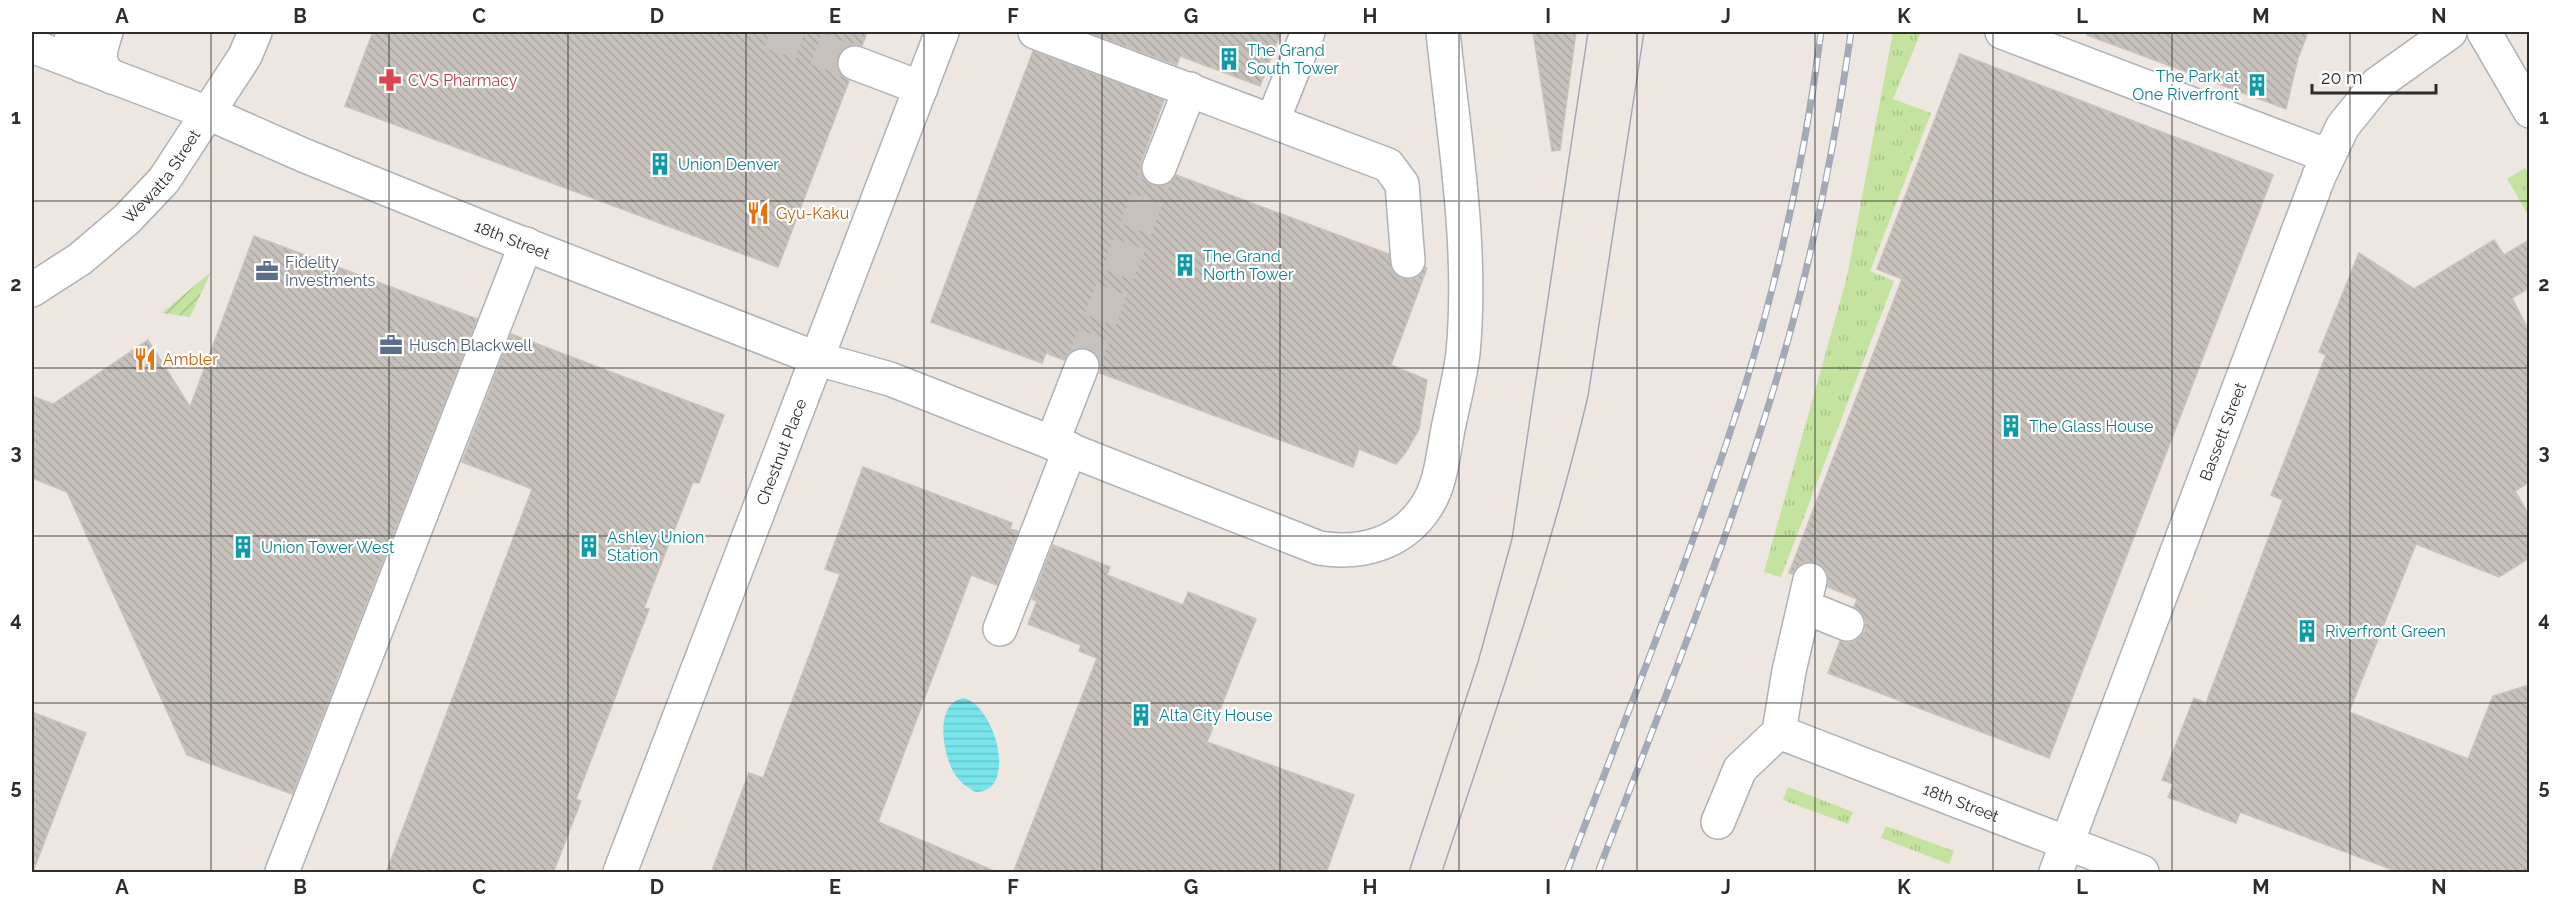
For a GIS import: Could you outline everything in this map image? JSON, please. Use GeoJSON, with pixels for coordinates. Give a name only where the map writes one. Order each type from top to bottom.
{"type":"FeatureCollection","features":[{"type":"Feature","properties":{"kind":"street"},"geometry":{"type":"LineString","coordinates":[[73,32],[69,44],[71,52],[98,71],[104,69],[99,55],[106,32]]}},
{"type":"Feature","properties":{"kind":"street","name":"Wewatta Street"},"geometry":{"type":"LineString","coordinates":[[32,290],[80,259],[127,219],[164,180],[245,56],[255,32]]}},
{"type":"Feature","properties":{"kind":"street","name":"Chestnut Place"},"geometry":{"type":"LineString","coordinates":[[620,873],[942,32]]}},
{"type":"Feature","properties":{"kind":"street"},"geometry":{"type":"LineString","coordinates":[[1035,32],[1388,165],[1397,174],[1402,184],[1408,261]]}},
{"type":"Feature","properties":{"kind":"street"},"geometry":{"type":"LineString","coordinates":[[1273,120],[1308,32]]}},
{"type":"Feature","properties":{"kind":"street","name":"18th Street"},"geometry":{"type":"LineString","coordinates":[[32,46],[208,113],[303,155],[818,359],[890,379],[1319,548],[1354,551],[1372,548],[1389,540],[1417,520],[1433,495],[1438,482],[1463,354],[1466,268],[1464,233],[1443,32]]}},
{"type":"Feature","properties":{"kind":"street"},"geometry":{"type":"LineString","coordinates":[[2002,32],[2328,156]]}},
{"type":"Feature","properties":{"kind":"street","name":"Bassett Street"},"geometry":{"type":"LineString","coordinates":[[2061,858],[2328,156],[2343,126],[2377,84],[2450,32]]}},
{"type":"Feature","properties":{"kind":"street"},"geometry":{"type":"LineString","coordinates":[[2484,32],[2529,111]]}},
{"type":"Feature","properties":{"kind":"street"},"geometry":{"type":"LineString","coordinates":[[855,63],[921,88]]}},
{"type":"Feature","properties":{"kind":"street"},"geometry":{"type":"LineString","coordinates":[[1159,168],[1190,89]]}},
{"type":"Feature","properties":{"kind":"street"},"geometry":{"type":"LineString","coordinates":[[282,873],[315,773],[526,244]]}},
{"type":"Feature","properties":{"kind":"street"},"geometry":{"type":"LineString","coordinates":[[1000,629],[1061,446],[1082,366]]}},
{"type":"Feature","properties":{"kind":"street"},"geometry":{"type":"LineString","coordinates":[[1718,822],[1740,769],[1779,732],[1789,672],[1827,601]]}},
{"type":"Feature","properties":{"kind":"street","name":"18th Street"},"geometry":{"type":"LineString","coordinates":[[1779,732],[2061,858],[2142,873]]}},
{"type":"Feature","properties":{"kind":"green space"},"geometry":{"type":"Polygon","coordinates":[[[1893,32],[1921,32],[1893,99],[1931,113],[1870,271],[1894,281],[1781,577],[1764,572],[1847,277],[1893,32]]]}},
{"type":"Feature","properties":{"kind":"green space"},"geometry":{"type":"Polygon","coordinates":[[[2525,168],[2529,176],[2529,216],[2507,179],[2525,168]]]}},
{"type":"Feature","properties":{"kind":"green space"},"geometry":{"type":"Polygon","coordinates":[[[211,272],[190,317],[162,313],[211,272]]]}},
{"type":"Feature","properties":{"kind":"green space"},"geometry":{"type":"Polygon","coordinates":[[[1788,787],[1853,812],[1848,824],[1783,800],[1788,787]]]}},
{"type":"Feature","properties":{"kind":"green space"},"geometry":{"type":"Polygon","coordinates":[[[1886,826],[1954,851],[1949,864],[1881,838],[1886,826]]]}},
{"type":"Feature","properties":{"kind":"water"},"geometry":{"type":"Polygon","coordinates":[[[964,698],[975,705],[985,716],[998,748],[999,765],[996,779],[989,788],[976,792],[954,773],[944,742],[944,719],[948,709],[954,702],[964,698]]]}},
{"type":"Feature","properties":{"kind":"building","name":"Union Denver"},"geometry":{"type":"Polygon","coordinates":[[[373,32],[867,32],[862,46],[853,44],[844,48],[837,57],[836,65],[840,74],[849,81],[778,267],[345,106],[373,32]]]}},
{"type":"Feature","properties":{"kind":"building","name":"The Grand South Tower"},"geometry":{"type":"Polygon","coordinates":[[[1087,32],[1281,32],[1260,86],[1180,56],[1177,65],[1087,32]]]}},
{"type":"Feature","properties":{"kind":"building"},"geometry":{"type":"Polygon","coordinates":[[[1533,32],[1576,32],[1560,150],[1552,151],[1533,32]]]}},
{"type":"Feature","properties":{"kind":"building","name":"The Park at One Riverfront"},"geometry":{"type":"Polygon","coordinates":[[[2088,32],[2308,32],[2298,58],[2286,109],[2087,35],[2088,32]]]}},
{"type":"Feature","properties":{"kind":"building","name":"The Grand North Tower"},"geometry":{"type":"Polygon","coordinates":[[[1033,51],[1164,100],[1141,162],[1144,179],[1152,185],[1162,186],[1171,182],[1176,175],[1389,254],[1392,271],[1400,278],[1410,280],[1418,277],[1425,267],[1427,268],[1391,365],[1427,380],[1419,429],[1396,464],[1359,449],[1353,467],[1100,373],[1101,364],[1097,355],[1088,348],[1071,351],[1064,360],[1046,353],[1042,363],[931,322],[1033,51]]]}},
{"type":"Feature","properties":{"kind":"building","name":"The Glass House"},"geometry":{"type":"Polygon","coordinates":[[[1960,54],[2273,175],[2049,758],[1828,673],[1840,641],[1849,643],[1858,639],[1865,631],[1866,622],[1862,613],[1854,607],[1857,599],[1828,587],[1828,574],[1823,567],[1815,562],[1804,562],[1792,574],[1789,573],[1902,279],[1877,269],[1960,54]]]}},
{"type":"Feature","properties":{"kind":"building","name":"Union Tower West"},"geometry":{"type":"Polygon","coordinates":[[[254,236],[477,319],[292,794],[187,755],[67,492],[32,478],[32,396],[53,404],[148,340],[190,407],[254,236]]]}},
{"type":"Feature","properties":{"kind":"building","name":"Riverfront Green"},"geometry":{"type":"Polygon","coordinates":[[[2494,240],[2504,255],[2529,240],[2529,288],[2512,298],[2529,331],[2529,482],[2515,491],[2529,515],[2529,558],[2499,577],[2416,544],[2349,712],[2468,759],[2493,696],[2529,685],[2529,873],[2401,873],[2240,812],[2236,823],[2168,797],[2174,784],[2162,780],[2194,698],[2206,703],[2283,500],[2271,495],[2326,355],[2319,352],[2359,253],[2414,289],[2494,240]]]}},
{"type":"Feature","properties":{"kind":"building","name":"Ashley Union Station"},"geometry":{"type":"Polygon","coordinates":[[[511,334],[724,415],[699,483],[693,482],[644,608],[649,609],[576,799],[581,801],[553,873],[386,873],[532,489],[462,462],[511,334]]]}},
{"type":"Feature","properties":{"kind":"building"},"geometry":{"type":"Polygon","coordinates":[[[863,467],[1012,523],[1010,529],[1018,531],[997,585],[971,575],[878,822],[999,873],[711,873],[749,773],[763,778],[840,574],[825,569],[863,467]]]}},
{"type":"Feature","properties":{"kind":"building","name":"Alta City House"},"geometry":{"type":"Polygon","coordinates":[[[1053,545],[1110,567],[1107,575],[1183,605],[1188,592],[1256,619],[1207,742],[1354,795],[1326,873],[1013,873],[1097,658],[1079,651],[1081,645],[1028,624],[1037,601],[1032,599],[1053,545]]]}},
{"type":"Feature","properties":{"kind":"building"},"geometry":{"type":"Polygon","coordinates":[[[32,712],[86,733],[34,869],[32,868],[32,712]]]}},
{"type":"Feature","properties":{"kind":"tunnel"},"geometry":{"type":"LineString","coordinates":[[770,32],[855,63]]}},
{"type":"Feature","properties":{"kind":"tunnel"},"geometry":{"type":"LineString","coordinates":[[1082,366],[1159,168]]}},
{"type":"Feature","properties":{"kind":"tram line"},"geometry":{"type":"LineString","coordinates":[[1409,872],[1478,662],[1512,539],[1588,32]]}},
{"type":"Feature","properties":{"kind":"tram line"},"geometry":{"type":"LineString","coordinates":[[1442,872],[1539,576],[1588,396],[1644,32]]}},
{"type":"Feature","properties":{"kind":"railway"},"geometry":{"type":"LineString","coordinates":[[1567,872],[1682,570],[1745,386],[1770,299],[1800,166],[1821,32]]}},
{"type":"Feature","properties":{"kind":"railway"},"geometry":{"type":"LineString","coordinates":[[1598,872],[1712,573],[1773,391],[1798,302],[1819,213],[1837,122],[1851,32]]}},
{"type":"Feature","properties":{"kind":"place","name":"The Grand South Tower"},"geometry":{"type":"Point","coordinates":[1229,59]}},
{"type":"Feature","properties":{"kind":"place","name":"CVS Pharmacy"},"geometry":{"type":"Point","coordinates":[390,80]}},
{"type":"Feature","properties":{"kind":"place","name":"The Park at One Riverfront"},"geometry":{"type":"Point","coordinates":[2257,85]}},
{"type":"Feature","properties":{"kind":"place","name":"Union Denver"},"geometry":{"type":"Point","coordinates":[660,164]}},
{"type":"Feature","properties":{"kind":"place","name":"Gyu-Kaku"},"geometry":{"type":"Point","coordinates":[758,213]}},
{"type":"Feature","properties":{"kind":"place","name":"The Grand North Tower"},"geometry":{"type":"Point","coordinates":[1185,265]}},
{"type":"Feature","properties":{"kind":"place","name":"Fidelity Investments"},"geometry":{"type":"Point","coordinates":[267,271]}},
{"type":"Feature","properties":{"kind":"place","name":"Husch Blackwell"},"geometry":{"type":"Point","coordinates":[391,345]}},
{"type":"Feature","properties":{"kind":"place","name":"Ambler"},"geometry":{"type":"Point","coordinates":[145,359]}},
{"type":"Feature","properties":{"kind":"place","name":"The Glass House"},"geometry":{"type":"Point","coordinates":[2011,426]}},
{"type":"Feature","properties":{"kind":"place","name":"Ashley Union Station"},"geometry":{"type":"Point","coordinates":[589,546]}},
{"type":"Feature","properties":{"kind":"place","name":"Union Tower West"},"geometry":{"type":"Point","coordinates":[243,547]}},
{"type":"Feature","properties":{"kind":"place","name":"Riverfront Green"},"geometry":{"type":"Point","coordinates":[2307,631]}},
{"type":"Feature","properties":{"kind":"place","name":"Alta City House"},"geometry":{"type":"Point","coordinates":[1141,715]}}]}
